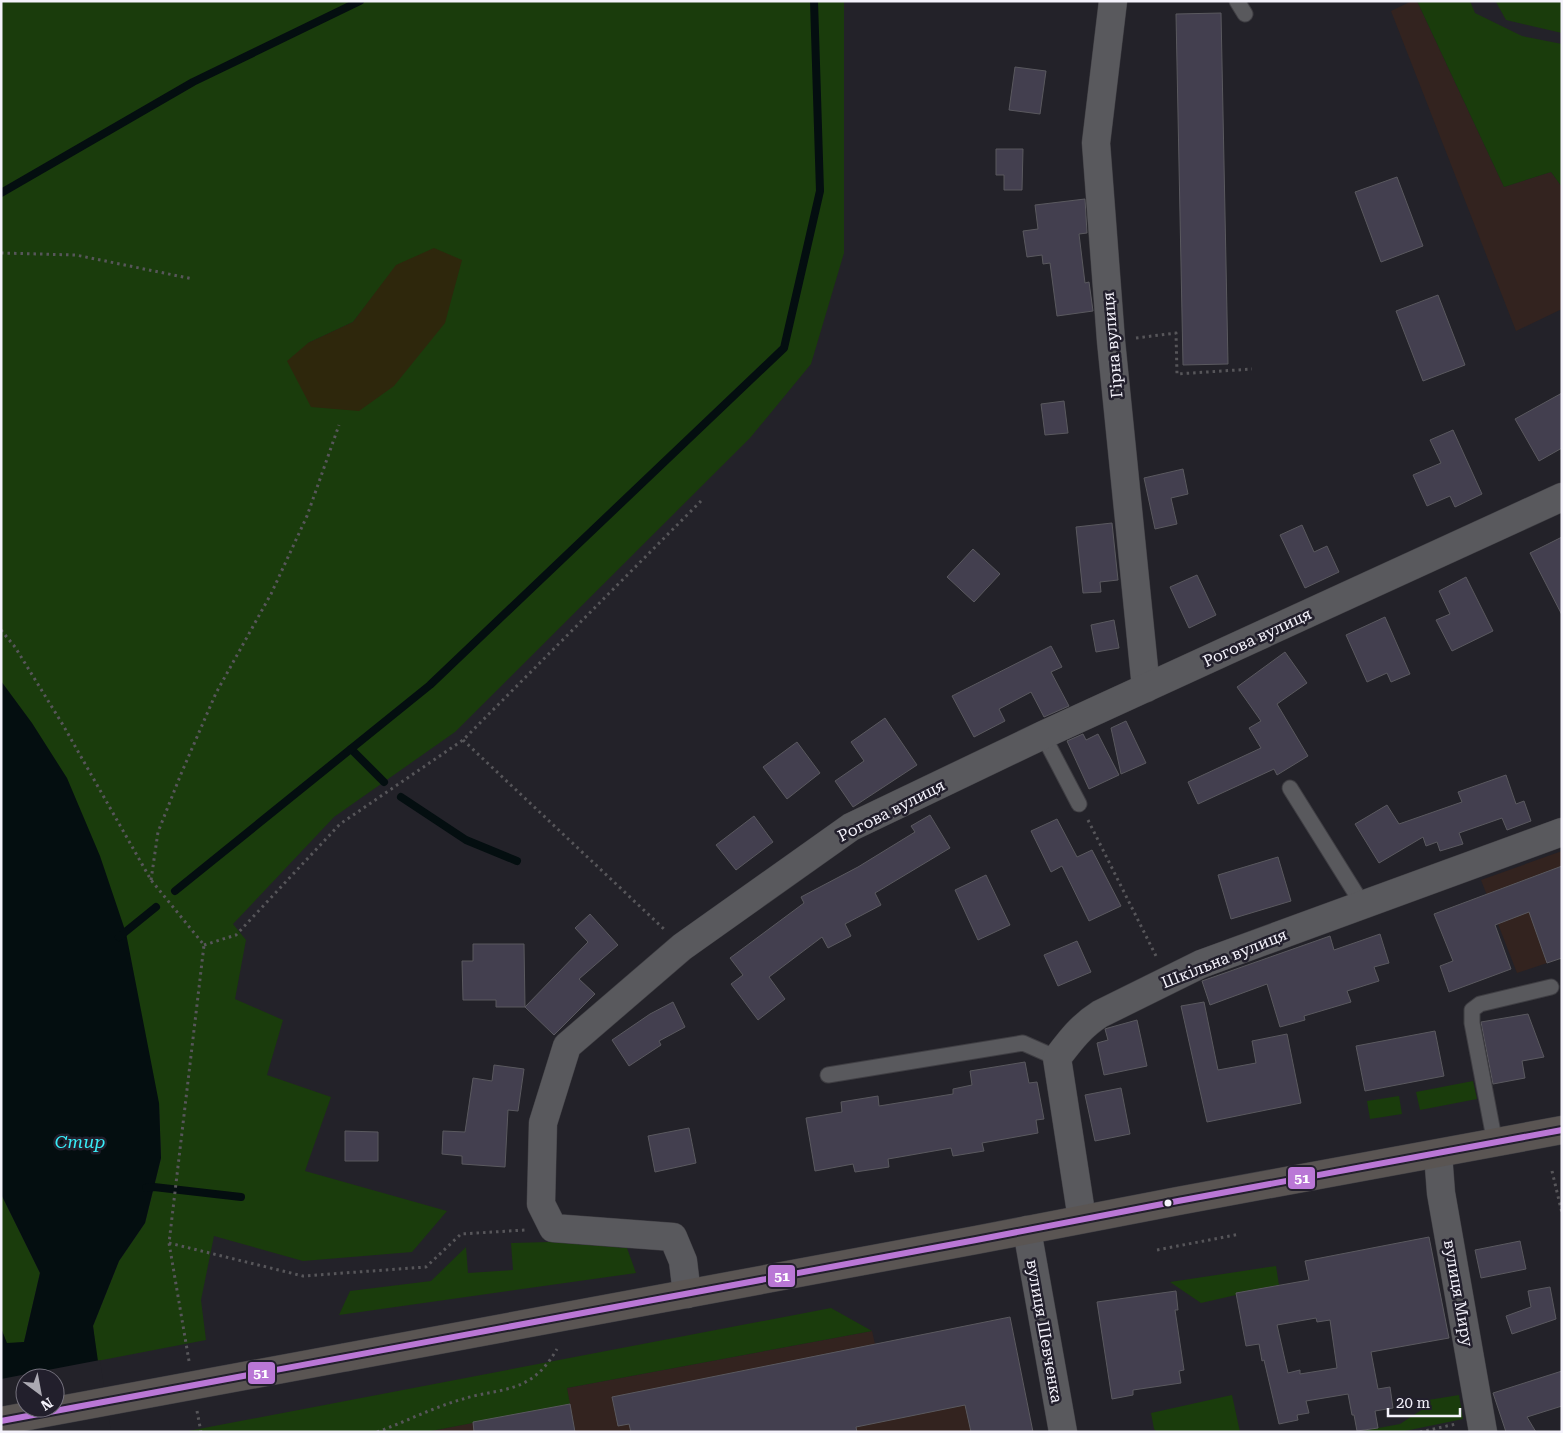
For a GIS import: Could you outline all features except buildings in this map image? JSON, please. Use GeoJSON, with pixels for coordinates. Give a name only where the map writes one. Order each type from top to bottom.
{"type":"FeatureCollection","features":[{"type":"Feature","properties":{"kind":"main road"},"geometry":{"type":"LineString","coordinates":[[1,1421],[1562,1130]]}},
{"type":"Feature","properties":{"kind":"street","name":"Гірна вулиця"},"geometry":{"type":"LineString","coordinates":[[1113,1],[1096,143],[1111,341],[1146,688]]}},
{"type":"Feature","properties":{"kind":"street","name":"Рогова вулиця"},"geometry":{"type":"LineString","coordinates":[[553,1228],[541,1204],[543,1123],[567,1046],[682,947],[851,827],[1043,735],[1562,497]]}},
{"type":"Feature","properties":{"kind":"street","name":"Шкільна вулиця"},"geometry":{"type":"LineString","coordinates":[[1057,1058],[1072,1037],[1087,1022],[1168,979],[1201,964],[1562,832]]}},
{"type":"Feature","properties":{"kind":"street"},"geometry":{"type":"LineString","coordinates":[[1057,1058],[1082,1219]]}},
{"type":"Feature","properties":{"kind":"street","name":"вулиця Миру"},"geometry":{"type":"LineString","coordinates":[[1438,1154],[1441,1193],[1482,1425]]}},
{"type":"Feature","properties":{"kind":"street"},"geometry":{"type":"LineString","coordinates":[[553,1228],[673,1237],[682,1261],[687,1294]]}},
{"type":"Feature","properties":{"kind":"street","name":"вулиця Шевченка"},"geometry":{"type":"LineString","coordinates":[[1027,1230],[1063,1432]]}},
{"type":"Feature","properties":{"kind":"lane"},"geometry":{"type":"LineString","coordinates":[[1043,735],[1080,804]]}},
{"type":"Feature","properties":{"kind":"lane"},"geometry":{"type":"LineString","coordinates":[[1290,788],[1363,904]]}},
{"type":"Feature","properties":{"kind":"lane"},"geometry":{"type":"LineString","coordinates":[[1495,1143],[1472,1023],[1472,1010],[1480,1004],[1551,987]]}},
{"type":"Feature","properties":{"kind":"lane"},"geometry":{"type":"LineString","coordinates":[[828,1075],[1023,1043],[1057,1058]]}},
{"type":"Feature","properties":{"kind":"path"},"geometry":{"type":"LineString","coordinates":[[1,253],[76,255],[193,279]]}},
{"type":"Feature","properties":{"kind":"path"},"geometry":{"type":"LineString","coordinates":[[1111,341],[1176,333],[1177,374],[1252,368]]}},
{"type":"Feature","properties":{"kind":"path"},"geometry":{"type":"LineString","coordinates":[[151,880],[158,832],[181,774],[216,693],[271,594],[308,516],[339,425]]}},
{"type":"Feature","properties":{"kind":"path"},"geometry":{"type":"LineString","coordinates":[[204,945],[236,935],[340,824],[464,740],[701,501]]}},
{"type":"Feature","properties":{"kind":"path"},"geometry":{"type":"LineString","coordinates":[[1,630],[15,647],[63,726],[151,880],[204,945],[169,1243],[190,1366]]}},
{"type":"Feature","properties":{"kind":"path"},"geometry":{"type":"LineString","coordinates":[[464,740],[682,947]]}},
{"type":"Feature","properties":{"kind":"path"},"geometry":{"type":"LineString","coordinates":[[1080,804],[1168,979]]}},
{"type":"Feature","properties":{"kind":"path"},"geometry":{"type":"LineString","coordinates":[[1552,1171],[1562,1213]]}},
{"type":"Feature","properties":{"kind":"path"},"geometry":{"type":"LineString","coordinates":[[169,1243],[303,1276],[426,1267],[461,1234],[553,1228]]}},
{"type":"Feature","properties":{"kind":"path"},"geometry":{"type":"LineString","coordinates":[[1157,1250],[1240,1234]]}},
{"type":"Feature","properties":{"kind":"path"},"geometry":{"type":"LineString","coordinates":[[377,1432],[462,1399],[516,1386],[542,1371],[557,1349]]}},
{"type":"Feature","properties":{"kind":"path"},"geometry":{"type":"LineString","coordinates":[[196,1403],[201,1432]]}},
{"type":"Feature","properties":{"kind":"path"},"geometry":{"type":"LineString","coordinates":[[1420,1432],[1482,1425]]}},
{"type":"Feature","properties":{"kind":"shaded area"},"geometry":{"type":"Polygon","coordinates":[[[1412,1],[1417,1],[1504,187],[1551,172],[1562,187],[1562,309],[1516,331],[1391,11],[1412,1]]]}},
{"type":"Feature","properties":{"kind":"shaded area"},"geometry":{"type":"Polygon","coordinates":[[[1562,851],[1562,958],[1517,973],[1481,880],[1562,851]]]}},
{"type":"Feature","properties":{"kind":"shaded area"},"geometry":{"type":"Polygon","coordinates":[[[1010,1317],[1033,1432],[426,1432],[569,1404],[567,1388],[872,1331],[875,1344],[1010,1317]]]}},
{"type":"Feature","properties":{"kind":"green space"},"geometry":{"type":"Polygon","coordinates":[[[1,1],[844,1],[844,253],[811,364],[750,438],[455,732],[334,817],[233,924],[246,940],[235,999],[283,1020],[267,1075],[331,1097],[305,1171],[447,1211],[412,1252],[303,1261],[214,1236],[201,1300],[206,1340],[97,1361],[93,1326],[119,1261],[145,1223],[161,1158],[159,1103],[116,1068],[1,741],[1,1]],[[397,265],[353,322],[308,343],[311,407],[397,265]]]}},
{"type":"Feature","properties":{"kind":"green space"},"geometry":{"type":"Polygon","coordinates":[[[1417,1],[1470,1],[1475,13],[1522,36],[1562,44],[1562,187],[1551,172],[1504,187],[1417,1]]]}},
{"type":"Feature","properties":{"kind":"green space"},"geometry":{"type":"Polygon","coordinates":[[[1562,1],[1562,33],[1506,20],[1496,2],[1562,1]]]}},
{"type":"Feature","properties":{"kind":"green space"},"geometry":{"type":"Polygon","coordinates":[[[1473,1081],[1477,1099],[1420,1110],[1416,1092],[1473,1081]]]}},
{"type":"Feature","properties":{"kind":"green space"},"geometry":{"type":"Polygon","coordinates":[[[1399,1096],[1402,1114],[1370,1119],[1367,1101],[1399,1096]]]}},
{"type":"Feature","properties":{"kind":"green space"},"geometry":{"type":"Polygon","coordinates":[[[1,1194],[40,1273],[24,1342],[6,1344],[1,1328],[1,1194]]]}},
{"type":"Feature","properties":{"kind":"green space"},"geometry":{"type":"Polygon","coordinates":[[[550,1242],[627,1248],[636,1273],[339,1315],[350,1291],[431,1281],[466,1247],[468,1273],[513,1270],[511,1243],[550,1242]]]}},
{"type":"Feature","properties":{"kind":"green space"},"geometry":{"type":"Polygon","coordinates":[[[1276,1266],[1279,1285],[1236,1293],[1236,1295],[1201,1303],[1170,1282],[1276,1266]]]}},
{"type":"Feature","properties":{"kind":"green space"},"geometry":{"type":"Polygon","coordinates":[[[831,1308],[872,1331],[567,1388],[570,1404],[426,1432],[183,1432],[831,1308]]]}},
{"type":"Feature","properties":{"kind":"green space"},"geometry":{"type":"Polygon","coordinates":[[[1232,1395],[1240,1432],[1157,1432],[1154,1429],[1151,1413],[1232,1395]]]}},
{"type":"Feature","properties":{"kind":"green space"},"geometry":{"type":"Polygon","coordinates":[[[1459,1395],[1463,1419],[1400,1432],[1357,1432],[1400,1424],[1423,1409],[1422,1401],[1459,1395]]]}},
{"type":"Feature","properties":{"kind":"sand"},"geometry":{"type":"Polygon","coordinates":[[[434,248],[462,260],[445,323],[394,386],[359,411],[311,407],[287,361],[308,343],[353,322],[396,265],[434,248]]]}},
{"type":"Feature","properties":{"kind":"water","name":"Стир"},"geometry":{"type":"Polygon","coordinates":[[[1,681],[32,723],[67,778],[100,856],[126,933],[159,1103],[161,1158],[145,1223],[119,1261],[93,1326],[108,1432],[1,1432],[1,1328],[7,1343],[24,1342],[40,1273],[1,1194],[1,681]]]}},
{"type":"Feature","properties":{"kind":"pier"},"geometry":{"type":"Polygon","coordinates":[[[100,1360],[111,1432],[1,1432],[1,1379],[15,1376],[15,1418],[65,1418],[65,1368],[58,1368],[100,1360]]]}},
{"type":"Feature","properties":{"kind":"waterway"},"geometry":{"type":"LineString","coordinates":[[1,193],[193,82],[360,1]]}},
{"type":"Feature","properties":{"kind":"waterway"},"geometry":{"type":"LineString","coordinates":[[175,891],[430,685],[784,348],[820,191],[814,1]]}},
{"type":"Feature","properties":{"kind":"waterway"},"geometry":{"type":"LineString","coordinates":[[351,749],[384,782]]}},
{"type":"Feature","properties":{"kind":"waterway"},"geometry":{"type":"LineString","coordinates":[[401,797],[466,840],[517,861]]}},
{"type":"Feature","properties":{"kind":"waterway"},"geometry":{"type":"LineString","coordinates":[[119,937],[156,907]]}},
{"type":"Feature","properties":{"kind":"waterway"},"geometry":{"type":"LineString","coordinates":[[146,1188],[154,1187],[241,1197]]}},
{"type":"Feature","properties":{"kind":"transit line","name":"51"},"geometry":{"type":"LineString","coordinates":[[1,1421],[1562,1130]]}}]}
